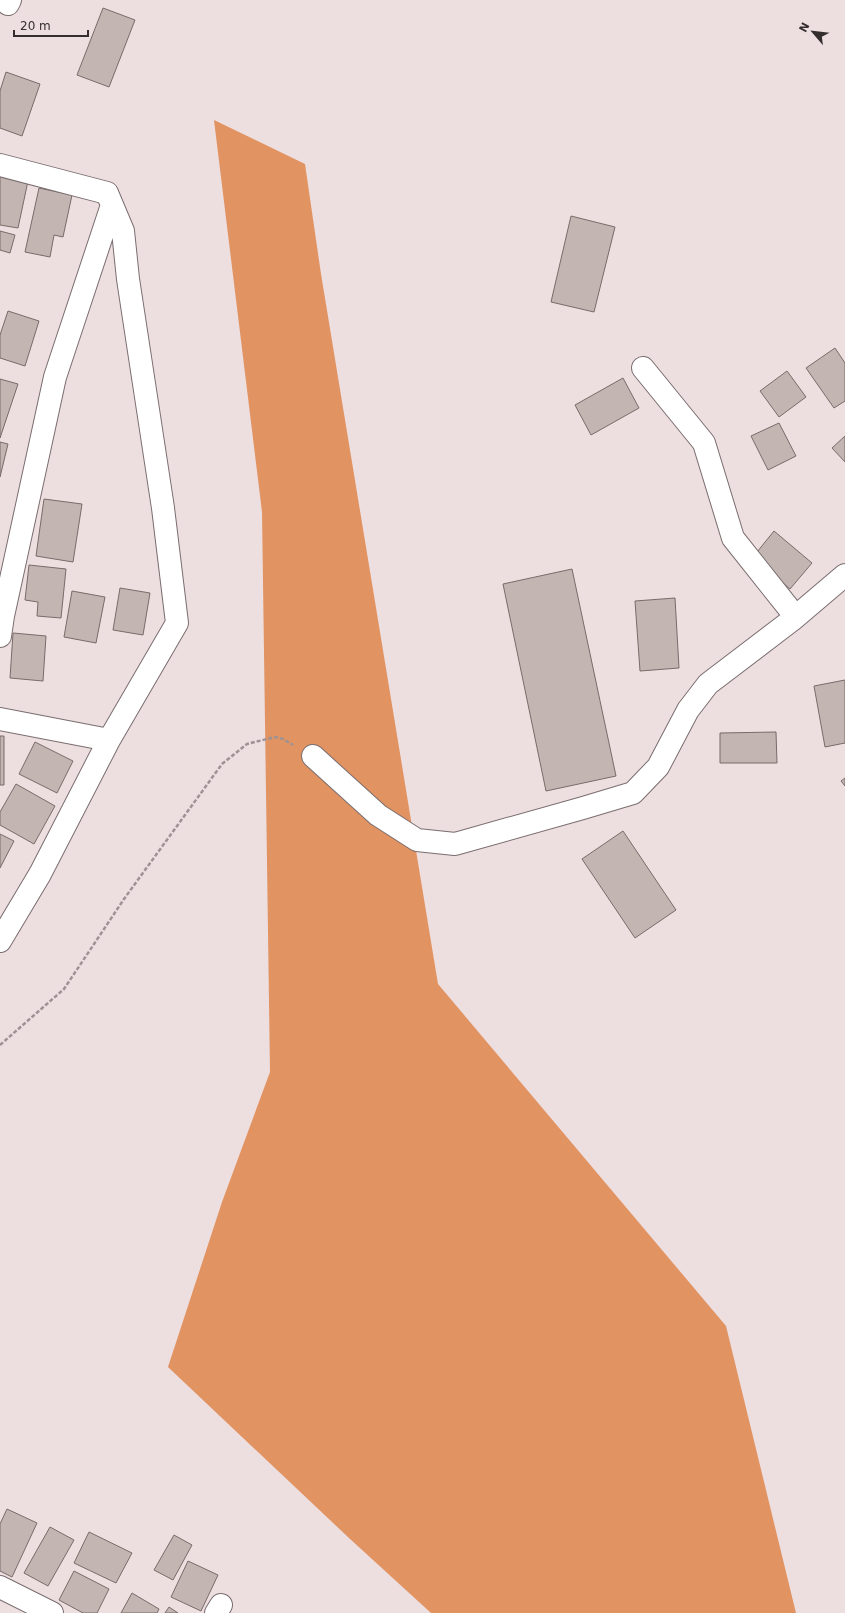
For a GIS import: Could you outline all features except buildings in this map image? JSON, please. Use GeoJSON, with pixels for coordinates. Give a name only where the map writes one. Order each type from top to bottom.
{"type":"FeatureCollection","features":[{"type":"Feature","properties":{"kind":"street"},"geometry":{"type":"LineString","coordinates":[[0,166],[107,193],[123,232],[129,286],[163,508],[177,623],[109,740],[40,874],[0,942]]}},
{"type":"Feature","properties":{"kind":"street"},"geometry":{"type":"LineString","coordinates":[[0,636],[3,616],[55,377],[112,205]]}},
{"type":"Feature","properties":{"kind":"street"},"geometry":{"type":"LineString","coordinates":[[643,368],[704,443],[733,538],[795,616]]}},
{"type":"Feature","properties":{"kind":"street"},"geometry":{"type":"LineString","coordinates":[[312,756],[378,814],[417,840],[455,844],[633,793],[658,767],[688,710],[708,684],[845,575]]}},
{"type":"Feature","properties":{"kind":"street"},"geometry":{"type":"LineString","coordinates":[[0,719],[109,740]]}},
{"type":"Feature","properties":{"kind":"street"},"geometry":{"type":"LineString","coordinates":[[0,1586],[52,1613]]}},
{"type":"Feature","properties":{"kind":"path"},"geometry":{"type":"LineString","coordinates":[[0,1045],[64,989],[124,899],[222,764],[246,744],[275,737],[283,739],[312,756]]}},
{"type":"Feature","properties":{"kind":"shaded area"},"geometry":{"type":"Polygon","coordinates":[[[214,120],[305,164],[321,274],[438,984],[726,1326],[796,1613],[431,1613],[349,1538],[168,1367],[222,1202],[270,1072],[262,512],[214,120]]]}}]}
